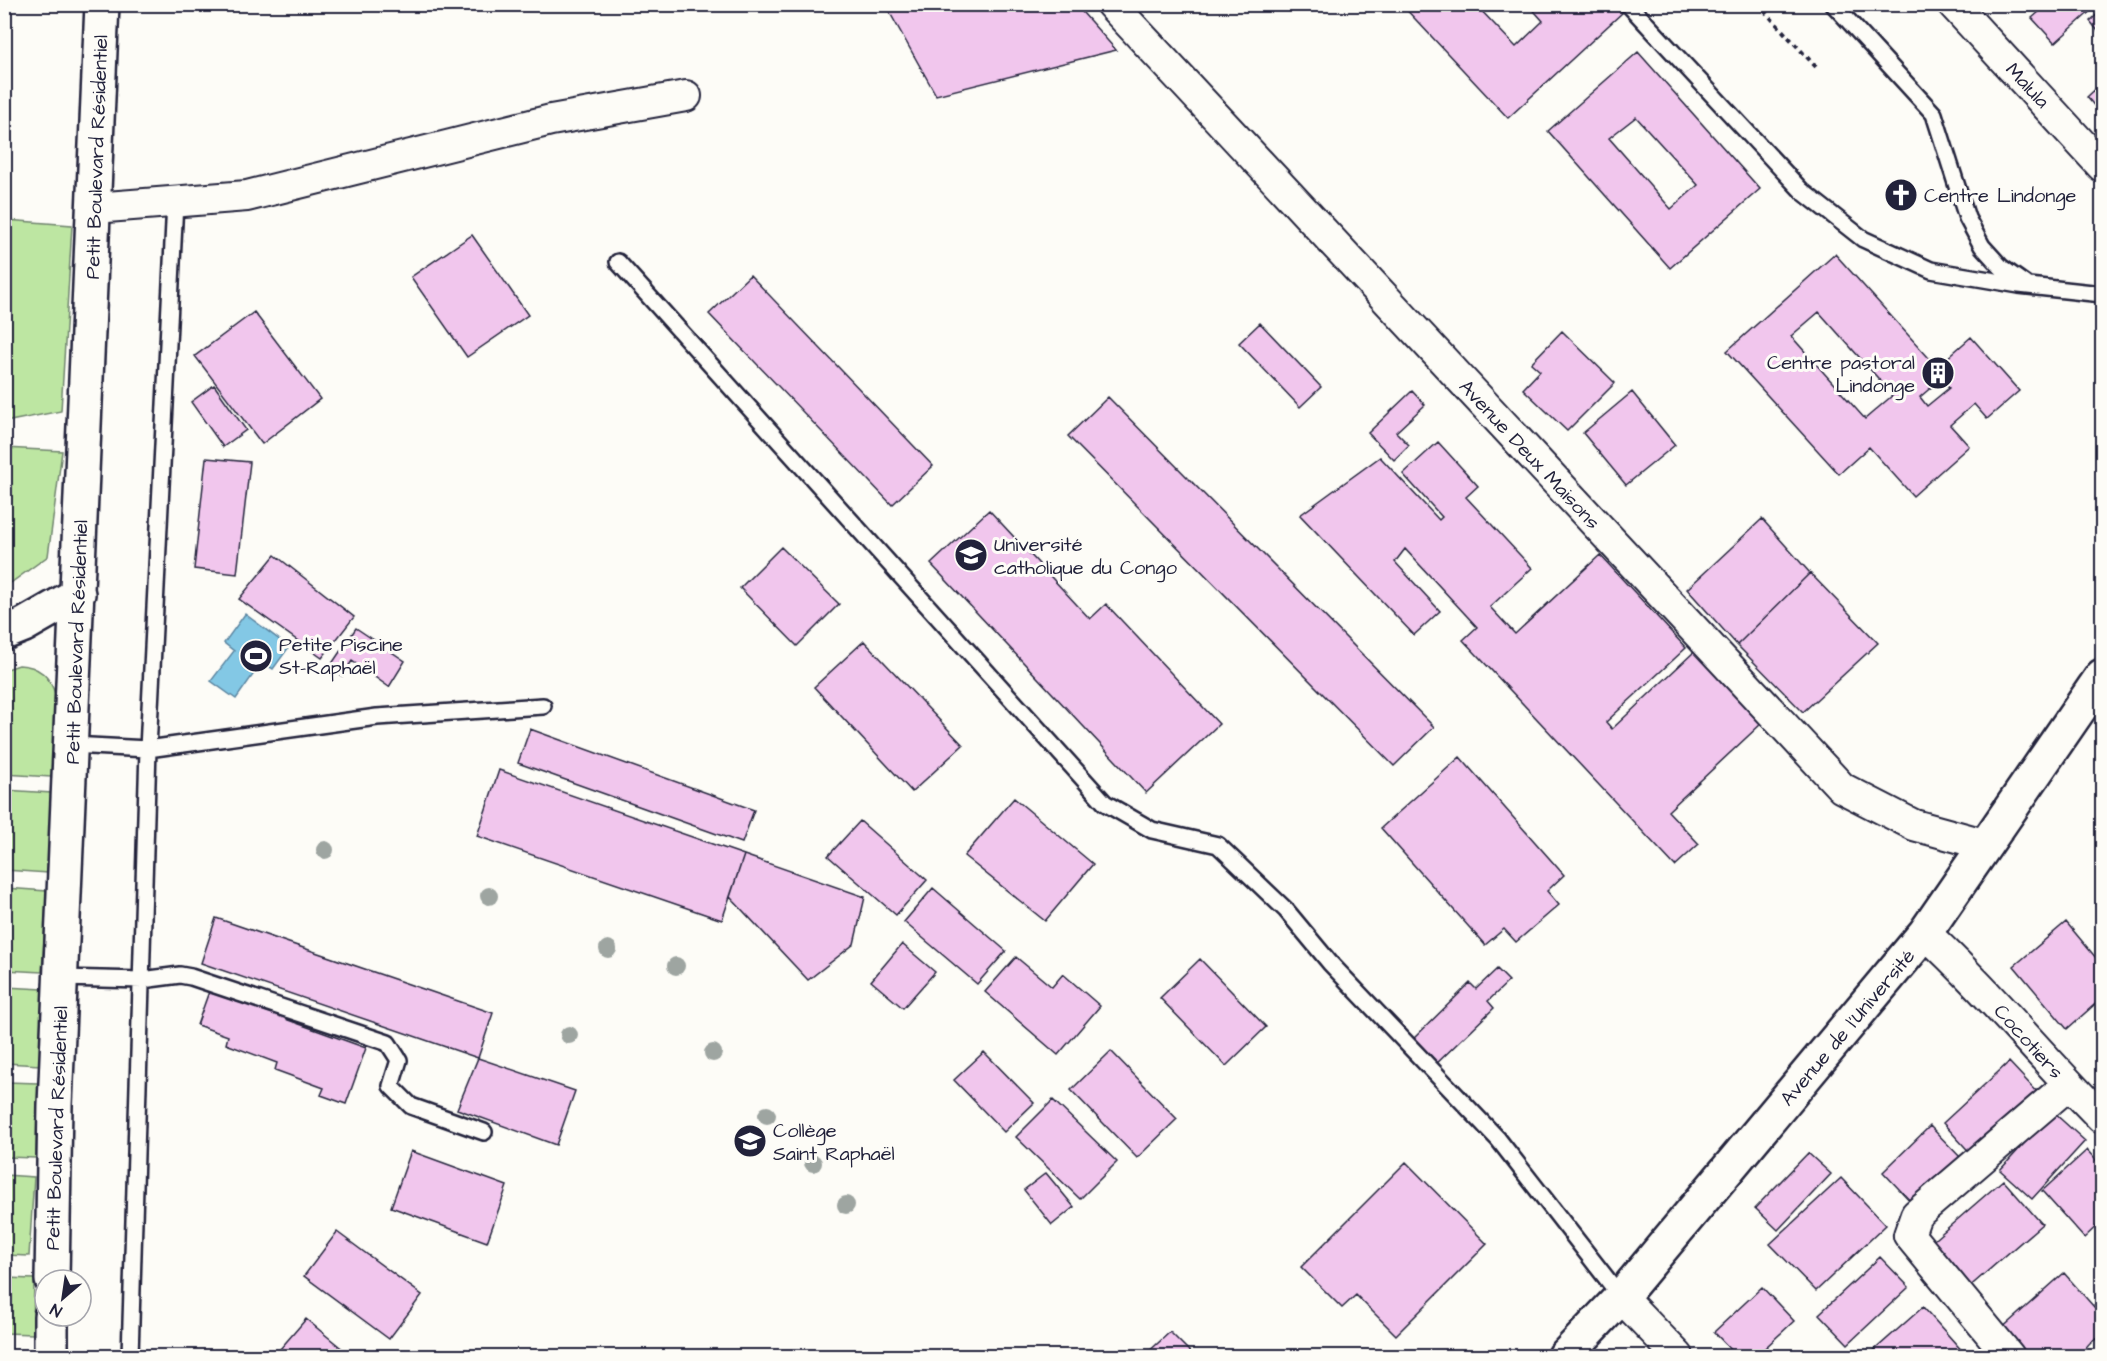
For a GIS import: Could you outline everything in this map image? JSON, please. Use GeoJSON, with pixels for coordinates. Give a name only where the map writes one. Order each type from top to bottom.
{"type":"FeatureCollection","features":[{"type":"Feature","properties":{"kind":"street","name":"Petit Boulevard Résidentiel"},"geometry":{"type":"LineString","coordinates":[[52,1268],[55,1105],[102,4]]}},
{"type":"Feature","properties":{"kind":"street","name":"Avenue Deux Maisons"},"geometry":{"type":"LineString","coordinates":[[1111,4],[1842,788],[1914,825],[1987,845]]}},
{"type":"Feature","properties":{"kind":"street","name":"Malula"},"geometry":{"type":"LineString","coordinates":[[1953,4],[2103,166]]}},
{"type":"Feature","properties":{"kind":"street"},"geometry":{"type":"LineString","coordinates":[[94,208],[247,196],[551,120],[686,96]]}},
{"type":"Feature","properties":{"kind":"street"},"geometry":{"type":"LineString","coordinates":[[4,633],[24,625],[78,594]]}},
{"type":"Feature","properties":{"kind":"street","name":"Avenue de l’Université"},"geometry":{"type":"LineString","coordinates":[[1565,1356],[1621,1297],[1925,933],[2103,676]]}},
{"type":"Feature","properties":{"kind":"street","name":"Cocotiers"},"geometry":{"type":"LineString","coordinates":[[1925,933],[1958,963],[2068,1084],[2103,1118]]}},
{"type":"Feature","properties":{"kind":"street"},"geometry":{"type":"LineString","coordinates":[[2009,1356],[1909,1235],[1916,1215],[2068,1084]]}},
{"type":"Feature","properties":{"kind":"street"},"geometry":{"type":"LineString","coordinates":[[1621,1297],[1678,1356]]}},
{"type":"Feature","properties":{"kind":"street"},"geometry":{"type":"LineString","coordinates":[[51,1328],[51,1356]]}},
{"type":"Feature","properties":{"kind":"lane"},"geometry":{"type":"LineString","coordinates":[[1628,4],[1802,191],[1863,239],[1931,270],[2029,286],[2103,294]]}},
{"type":"Feature","properties":{"kind":"lane"},"geometry":{"type":"LineString","coordinates":[[1833,4],[1934,114],[1967,218],[1977,237],[2001,267],[2029,286]]}},
{"type":"Feature","properties":{"kind":"lane"},"geometry":{"type":"LineString","coordinates":[[130,1356],[148,749],[176,202]]}},
{"type":"Feature","properties":{"kind":"lane"},"geometry":{"type":"LineString","coordinates":[[618,262],[1105,803],[1152,830],[1218,845],[1286,910],[1330,963],[1498,1139],[1621,1297]]}},
{"type":"Feature","properties":{"kind":"lane"},"geometry":{"type":"LineString","coordinates":[[71,745],[148,749],[377,717],[543,706]]}},
{"type":"Feature","properties":{"kind":"lane"},"geometry":{"type":"LineString","coordinates":[[61,978],[142,980],[180,975],[191,976],[387,1043],[399,1060],[391,1086],[411,1106],[484,1132]]}},
{"type":"Feature","properties":{"kind":"path"},"geometry":{"type":"LineString","coordinates":[[1758,4],[1817,68]]}},
{"type":"Feature","properties":{"kind":"green space"},"geometry":{"type":"Polygon","coordinates":[[[6,220],[72,225],[61,411],[5,422],[6,220]]]}},
{"type":"Feature","properties":{"kind":"green space"},"geometry":{"type":"Polygon","coordinates":[[[4,448],[62,451],[48,556],[5,587],[4,448]]]}},
{"type":"Feature","properties":{"kind":"green space"},"geometry":{"type":"Polygon","coordinates":[[[19,665],[35,669],[46,677],[53,689],[57,704],[58,737],[56,768],[51,777],[5,774],[4,670],[19,665]]]}},
{"type":"Feature","properties":{"kind":"green space"},"geometry":{"type":"Polygon","coordinates":[[[4,790],[52,793],[48,873],[5,870],[4,790]]]}},
{"type":"Feature","properties":{"kind":"green space"},"geometry":{"type":"Polygon","coordinates":[[[5,888],[47,891],[42,972],[5,970],[5,888]]]}},
{"type":"Feature","properties":{"kind":"green space"},"geometry":{"type":"Polygon","coordinates":[[[5,987],[43,989],[40,1065],[5,1063],[5,987]]]}},
{"type":"Feature","properties":{"kind":"green space"},"geometry":{"type":"Polygon","coordinates":[[[5,1082],[38,1083],[36,1158],[5,1157],[5,1082]]]}},
{"type":"Feature","properties":{"kind":"green space"},"geometry":{"type":"Polygon","coordinates":[[[5,1175],[34,1177],[29,1256],[5,1255],[5,1175]]]}},
{"type":"Feature","properties":{"kind":"green space"},"geometry":{"type":"Polygon","coordinates":[[[5,1278],[33,1279],[33,1334],[5,1333],[5,1278]]]}},
{"type":"Feature","properties":{"kind":"water","name":"Petite Piscine St-Raphaël"},"geometry":{"type":"Polygon","coordinates":[[[245,614],[289,647],[273,669],[262,662],[236,699],[211,681],[234,651],[224,643],[245,614]]]}},
{"type":"Feature","properties":{"kind":"building"},"geometry":{"type":"Polygon","coordinates":[[[885,4],[1075,4],[1116,50],[936,95],[885,4]]]}},
{"type":"Feature","properties":{"kind":"building"},"geometry":{"type":"Polygon","coordinates":[[[1401,4],[1475,4],[1516,47],[1543,21],[1528,4],[1614,4],[1622,13],[1508,118],[1401,4]]]}},
{"type":"Feature","properties":{"kind":"building"},"geometry":{"type":"Polygon","coordinates":[[[2048,4],[2091,4],[2094,8],[2055,43],[2032,18],[2048,4]]]}},
{"type":"Feature","properties":{"kind":"building"},"geometry":{"type":"Polygon","coordinates":[[[2102,10],[2102,36],[2090,21],[2102,10]]]}},
{"type":"Feature","properties":{"kind":"building"},"geometry":{"type":"Polygon","coordinates":[[[1638,52],[1760,189],[1670,268],[1548,131],[1638,52]],[[1636,117],[1609,138],[1671,209],[1698,185],[1636,117]]]}},
{"type":"Feature","properties":{"kind":"building"},"geometry":{"type":"Polygon","coordinates":[[[2102,83],[2102,115],[2087,97],[2102,83]]]}},
{"type":"Feature","properties":{"kind":"building"},"geometry":{"type":"Polygon","coordinates":[[[472,235],[528,315],[467,357],[411,277],[472,235]]]}},
{"type":"Feature","properties":{"kind":"building","name":"Centre pastoral Lindonge"},"geometry":{"type":"Polygon","coordinates":[[[1835,254],[1937,367],[1971,337],[2019,391],[1987,419],[1974,404],[1950,425],[1969,446],[1913,496],[1869,447],[1839,474],[1727,351],[1835,254]],[[1819,312],[1791,336],[1865,419],[1893,395],[1819,312]],[[1941,379],[1920,397],[1927,406],[1949,388],[1941,379]]]}},
{"type":"Feature","properties":{"kind":"building"},"geometry":{"type":"Polygon","coordinates":[[[750,275],[933,466],[892,505],[709,314],[750,275]]]}},
{"type":"Feature","properties":{"kind":"building"},"geometry":{"type":"Polygon","coordinates":[[[254,312],[320,399],[262,444],[195,356],[254,312]]]}},
{"type":"Feature","properties":{"kind":"building"},"geometry":{"type":"Polygon","coordinates":[[[1260,323],[1321,387],[1300,407],[1239,343],[1260,323]]]}},
{"type":"Feature","properties":{"kind":"building"},"geometry":{"type":"Polygon","coordinates":[[[1562,331],[1615,383],[1567,431],[1523,389],[1540,371],[1531,363],[1562,331]]]}},
{"type":"Feature","properties":{"kind":"building"},"geometry":{"type":"Polygon","coordinates":[[[214,385],[246,430],[223,447],[191,402],[214,385]]]}},
{"type":"Feature","properties":{"kind":"building"},"geometry":{"type":"Polygon","coordinates":[[[1412,391],[1425,405],[1396,432],[1409,445],[1394,460],[1368,433],[1412,391]]]}},
{"type":"Feature","properties":{"kind":"building"},"geometry":{"type":"Polygon","coordinates":[[[1632,392],[1675,445],[1626,485],[1583,433],[1632,392]]]}},
{"type":"Feature","properties":{"kind":"building"},"geometry":{"type":"Polygon","coordinates":[[[1108,397],[1434,727],[1394,766],[1068,436],[1108,397]]]}},
{"type":"Feature","properties":{"kind":"building"},"geometry":{"type":"Polygon","coordinates":[[[1438,442],[1478,486],[1466,497],[1532,568],[1490,607],[1515,634],[1600,555],[1686,648],[1606,722],[1612,729],[1695,651],[1762,723],[1668,811],[1699,844],[1675,866],[1463,640],[1477,627],[1405,549],[1395,562],[1440,611],[1414,635],[1300,515],[1380,457],[1439,520],[1442,517],[1403,474],[1438,442]]]}},
{"type":"Feature","properties":{"kind":"building"},"geometry":{"type":"Polygon","coordinates":[[[206,458],[250,462],[237,574],[194,569],[206,458]]]}},
{"type":"Feature","properties":{"kind":"building"},"geometry":{"type":"Polygon","coordinates":[[[989,510],[1090,619],[1106,604],[1219,724],[1146,793],[931,564],[989,510]]]}},
{"type":"Feature","properties":{"kind":"building"},"geometry":{"type":"Polygon","coordinates":[[[1762,519],[1810,573],[1737,645],[1687,589],[1762,519]]]}},
{"type":"Feature","properties":{"kind":"building"},"geometry":{"type":"Polygon","coordinates":[[[781,547],[839,604],[797,646],[740,588],[781,547]]]}},
{"type":"Feature","properties":{"kind":"building"},"geometry":{"type":"Polygon","coordinates":[[[275,555],[354,617],[322,658],[239,599],[275,555]]]}},
{"type":"Feature","properties":{"kind":"building"},"geometry":{"type":"Polygon","coordinates":[[[1810,573],[1878,643],[1803,712],[1737,645],[1810,573]]]}},
{"type":"Feature","properties":{"kind":"building"},"geometry":{"type":"Polygon","coordinates":[[[356,628],[405,661],[389,687],[352,661],[342,676],[329,668],[356,628]]]}},
{"type":"Feature","properties":{"kind":"building"},"geometry":{"type":"Polygon","coordinates":[[[864,641],[963,745],[912,792],[814,687],[864,641]]]}},
{"type":"Feature","properties":{"kind":"building"},"geometry":{"type":"Polygon","coordinates":[[[530,729],[754,810],[742,843],[518,763],[530,729]]]}},
{"type":"Feature","properties":{"kind":"building"},"geometry":{"type":"Polygon","coordinates":[[[1460,757],[1564,875],[1547,891],[1559,905],[1516,942],[1504,929],[1485,945],[1381,828],[1460,757]]]}},
{"type":"Feature","properties":{"kind":"building"},"geometry":{"type":"Polygon","coordinates":[[[499,770],[744,855],[722,920],[477,836],[499,770]]]}},
{"type":"Feature","properties":{"kind":"building"},"geometry":{"type":"Polygon","coordinates":[[[1014,798],[1093,864],[1045,921],[964,856],[1014,798]]]}},
{"type":"Feature","properties":{"kind":"building"},"geometry":{"type":"Polygon","coordinates":[[[860,821],[927,880],[896,915],[828,856],[860,821]]]}},
{"type":"Feature","properties":{"kind":"building"},"geometry":{"type":"Polygon","coordinates":[[[744,855],[865,897],[854,944],[808,980],[730,897],[744,855]]]}},
{"type":"Feature","properties":{"kind":"building"},"geometry":{"type":"Polygon","coordinates":[[[933,888],[1006,951],[977,984],[904,922],[933,888]]]}},
{"type":"Feature","properties":{"kind":"building"},"geometry":{"type":"Polygon","coordinates":[[[216,918],[493,1013],[478,1058],[201,963],[216,918]]]}},
{"type":"Feature","properties":{"kind":"building"},"geometry":{"type":"Polygon","coordinates":[[[2066,922],[2102,965],[2102,998],[2067,1029],[2014,966],[2066,922]]]}},
{"type":"Feature","properties":{"kind":"building"},"geometry":{"type":"Polygon","coordinates":[[[902,944],[935,972],[903,1008],[871,981],[902,944]]]}},
{"type":"Feature","properties":{"kind":"building"},"geometry":{"type":"Polygon","coordinates":[[[1016,957],[1052,987],[1063,974],[1100,1006],[1058,1055],[985,992],[1016,957]]]}},
{"type":"Feature","properties":{"kind":"building"},"geometry":{"type":"Polygon","coordinates":[[[1200,959],[1266,1027],[1226,1066],[1160,998],[1200,959]]]}},
{"type":"Feature","properties":{"kind":"building"},"geometry":{"type":"Polygon","coordinates":[[[1497,969],[1509,981],[1488,1001],[1494,1008],[1432,1068],[1408,1044],[1470,983],[1476,989],[1497,969]]]}},
{"type":"Feature","properties":{"kind":"building"},"geometry":{"type":"Polygon","coordinates":[[[211,986],[293,1016],[288,1020],[366,1048],[346,1104],[321,1095],[324,1088],[275,1070],[277,1063],[226,1044],[228,1036],[197,1025],[211,986]]]}},
{"type":"Feature","properties":{"kind":"building"},"geometry":{"type":"Polygon","coordinates":[[[1111,1051],[1177,1119],[1137,1158],[1071,1090],[1111,1051]]]}},
{"type":"Feature","properties":{"kind":"building"},"geometry":{"type":"Polygon","coordinates":[[[984,1052],[1034,1103],[1004,1132],[954,1080],[984,1052]]]}},
{"type":"Feature","properties":{"kind":"building"},"geometry":{"type":"Polygon","coordinates":[[[478,1058],[575,1091],[556,1145],[457,1109],[478,1058]]]}},
{"type":"Feature","properties":{"kind":"building"},"geometry":{"type":"Polygon","coordinates":[[[2009,1062],[2041,1096],[1974,1157],[1943,1123],[2009,1062]]]}},
{"type":"Feature","properties":{"kind":"building"},"geometry":{"type":"Polygon","coordinates":[[[1053,1100],[1117,1162],[1080,1199],[1016,1137],[1053,1100]]]}},
{"type":"Feature","properties":{"kind":"building"},"geometry":{"type":"Polygon","coordinates":[[[2053,1112],[2085,1141],[2032,1199],[2000,1170],[2053,1112]]]}},
{"type":"Feature","properties":{"kind":"building"},"geometry":{"type":"Polygon","coordinates":[[[1930,1126],[1962,1159],[1914,1205],[1883,1172],[1930,1126]]]}},
{"type":"Feature","properties":{"kind":"building"},"geometry":{"type":"Polygon","coordinates":[[[2087,1150],[2102,1167],[2102,1221],[2084,1238],[2042,1191],[2087,1150]]]}},
{"type":"Feature","properties":{"kind":"building"},"geometry":{"type":"Polygon","coordinates":[[[411,1151],[507,1186],[487,1242],[391,1207],[411,1151]]]}},
{"type":"Feature","properties":{"kind":"building"},"geometry":{"type":"Polygon","coordinates":[[[1808,1153],[1831,1174],[1778,1230],[1755,1208],[1808,1153]]]}},
{"type":"Feature","properties":{"kind":"building"},"geometry":{"type":"Polygon","coordinates":[[[1406,1162],[1487,1244],[1396,1335],[1356,1295],[1342,1308],[1301,1267],[1406,1162]]]}},
{"type":"Feature","properties":{"kind":"building"},"geometry":{"type":"Polygon","coordinates":[[[1046,1173],[1074,1207],[1052,1225],[1024,1190],[1046,1173]]]}},
{"type":"Feature","properties":{"kind":"building"},"geometry":{"type":"Polygon","coordinates":[[[1841,1178],[1886,1225],[1816,1291],[1770,1244],[1841,1178]]]}},
{"type":"Feature","properties":{"kind":"building"},"geometry":{"type":"Polygon","coordinates":[[[2003,1180],[2042,1224],[1967,1289],[1928,1245],[2003,1180]]]}},
{"type":"Feature","properties":{"kind":"building"},"geometry":{"type":"Polygon","coordinates":[[[337,1232],[422,1295],[389,1339],[304,1276],[337,1232]]]}},
{"type":"Feature","properties":{"kind":"building"},"geometry":{"type":"Polygon","coordinates":[[[1880,1257],[1909,1287],[1848,1344],[1819,1314],[1880,1257]]]}},
{"type":"Feature","properties":{"kind":"building"},"geometry":{"type":"Polygon","coordinates":[[[2064,1273],[2102,1316],[2102,1334],[2077,1356],[2024,1356],[2000,1330],[2064,1273]]]}},
{"type":"Feature","properties":{"kind":"building"},"geometry":{"type":"Polygon","coordinates":[[[1762,1287],[1794,1321],[1765,1348],[1771,1353],[1767,1356],[1737,1356],[1714,1332],[1762,1287]]]}},
{"type":"Feature","properties":{"kind":"building"},"geometry":{"type":"Polygon","coordinates":[[[1923,1307],[1964,1353],[1960,1356],[1873,1356],[1870,1354],[1923,1307]]]}},
{"type":"Feature","properties":{"kind":"building"},"geometry":{"type":"Polygon","coordinates":[[[306,1319],[351,1356],[274,1356],[306,1319]]]}},
{"type":"Feature","properties":{"kind":"building"},"geometry":{"type":"Polygon","coordinates":[[[1170,1332],[1194,1356],[1144,1356],[1170,1332]]]}},
{"type":"Feature","properties":{"kind":"place","name":"Centre Lindonge"},"geometry":{"type":"Point","coordinates":[1901,195]}},
{"type":"Feature","properties":{"kind":"place","name":"Centre pastoral Lindonge"},"geometry":{"type":"Point","coordinates":[1938,373]}},
{"type":"Feature","properties":{"kind":"place","name":"Université catholique du Congo"},"geometry":{"type":"Point","coordinates":[971,555]}},
{"type":"Feature","properties":{"kind":"place","name":"Petite Piscine St-Raphaël"},"geometry":{"type":"Point","coordinates":[256,656]}},
{"type":"Feature","properties":{"kind":"place","name":"Collège Saint Raphaël"},"geometry":{"type":"Point","coordinates":[750,1141]}}]}
